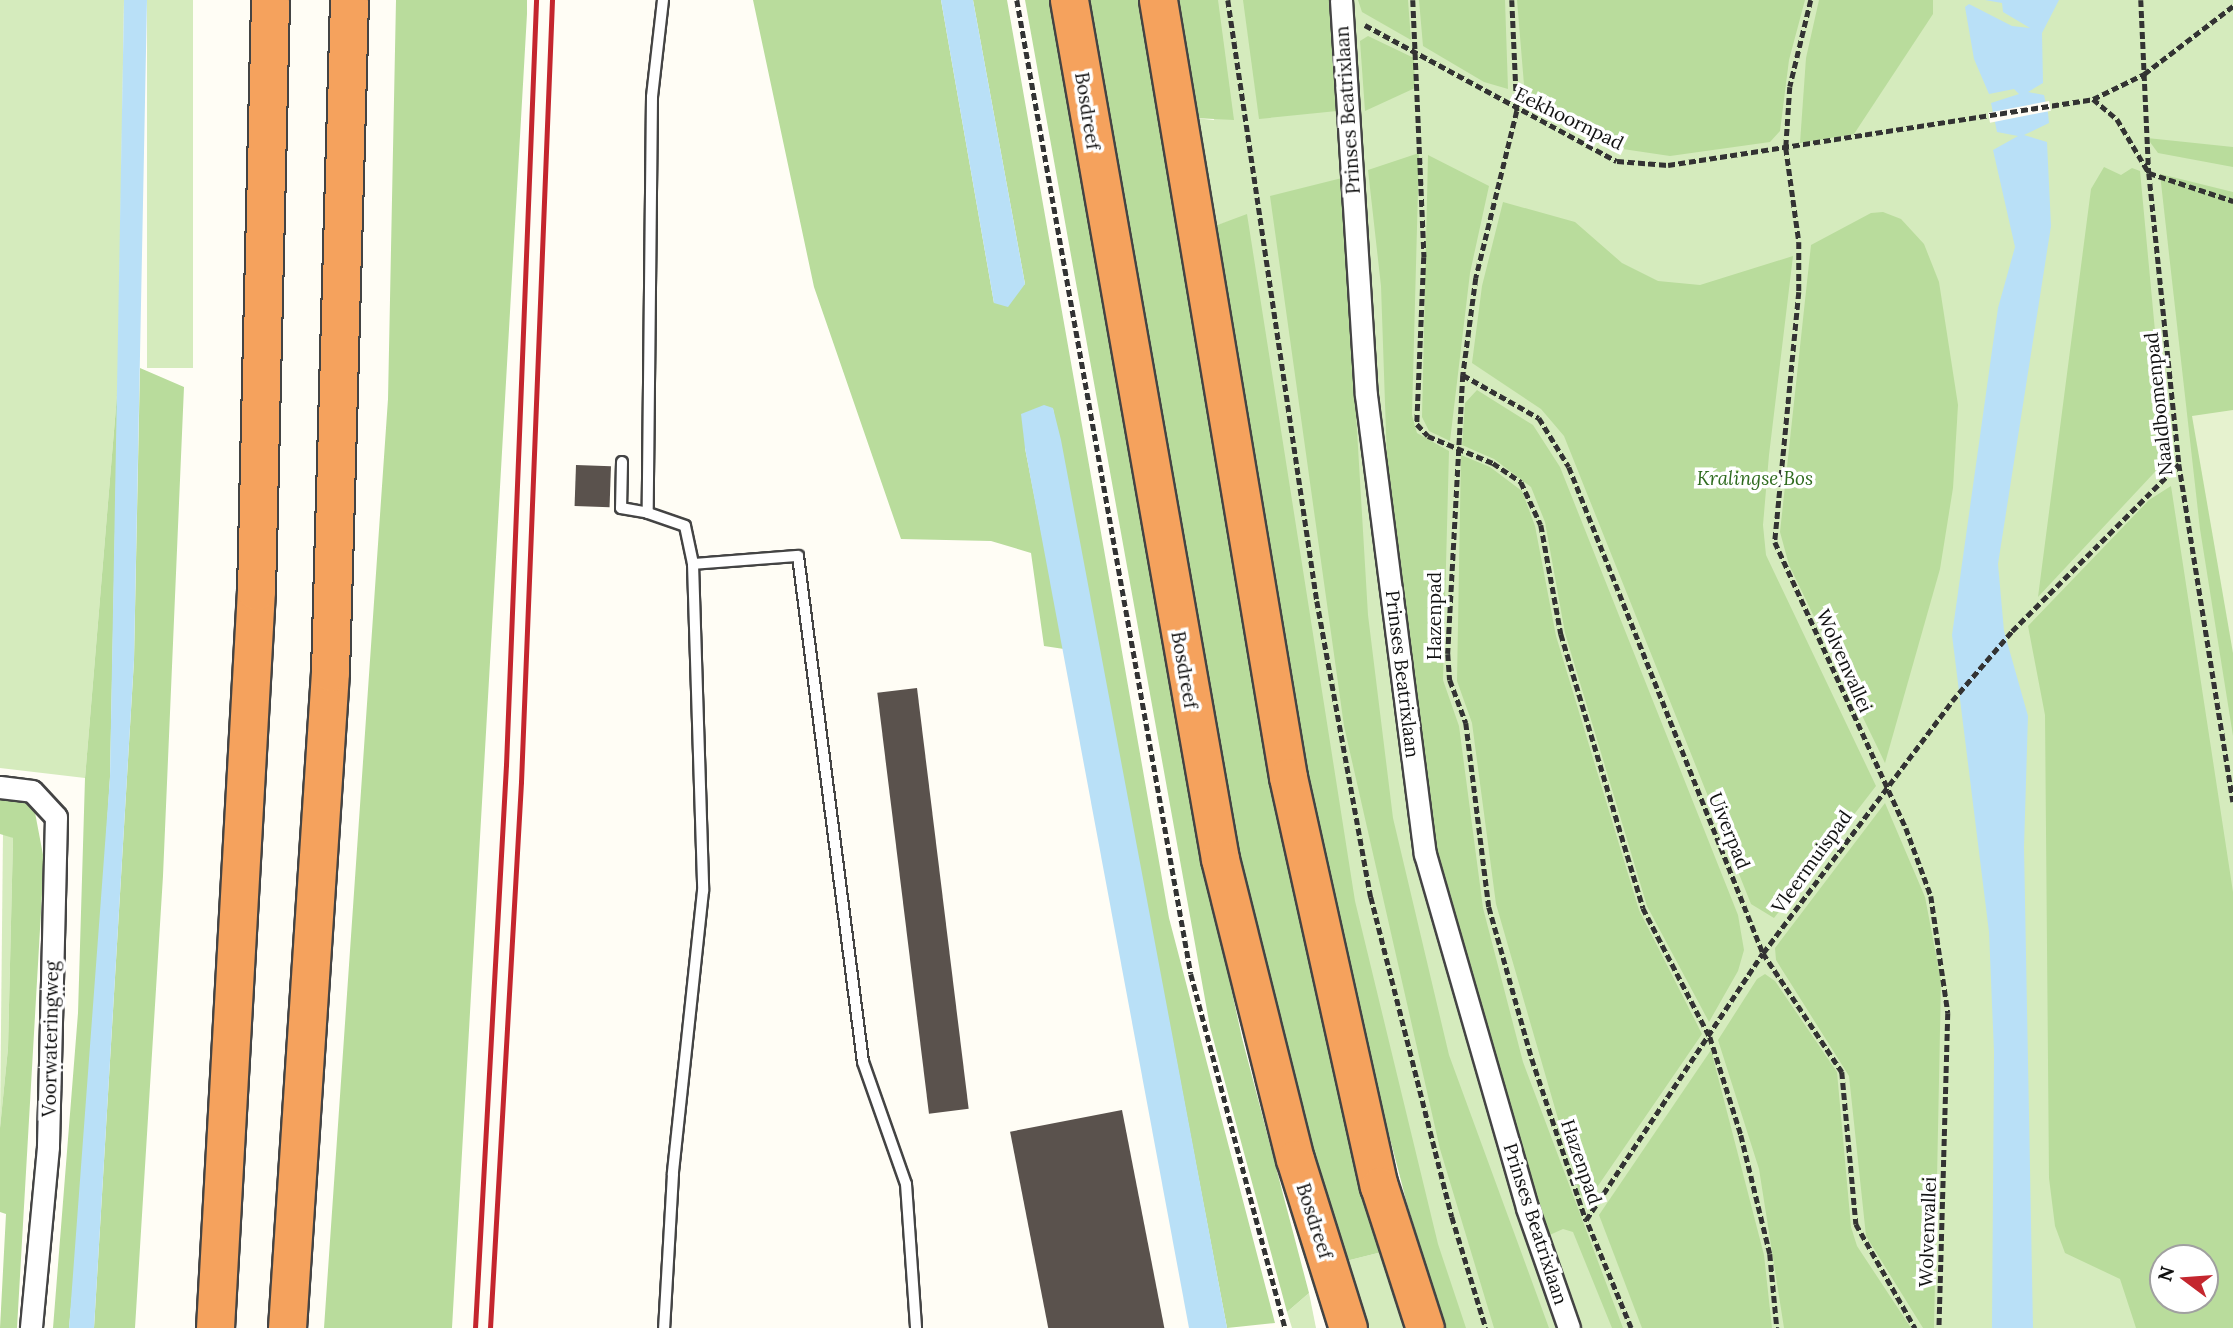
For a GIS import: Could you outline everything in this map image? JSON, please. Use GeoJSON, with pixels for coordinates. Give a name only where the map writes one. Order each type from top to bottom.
{"type":"FeatureCollection","features":[{"type":"Feature","properties":{"kind":"highway"},"geometry":{"type":"LineString","coordinates":[[215,1328],[256,592],[270,0]]}},
{"type":"Feature","properties":{"kind":"highway"},"geometry":{"type":"LineString","coordinates":[[287,1328],[330,672],[349,0]]}},
{"type":"Feature","properties":{"kind":"highway","name":"Bosdreef"},"geometry":{"type":"LineString","coordinates":[[1069,0],[1220,859],[1295,1159],[1348,1328]]}},
{"type":"Feature","properties":{"kind":"highway"},"geometry":{"type":"LineString","coordinates":[[1158,0],[1288,777],[1379,1186],[1424,1328]]}},
{"type":"Feature","properties":{"kind":"street","name":"Prinses Beatrixlaan"},"geometry":{"type":"LineString","coordinates":[[1341,7],[1366,395],[1425,854],[1527,1208],[1569,1328]]}},
{"type":"Feature","properties":{"kind":"street","name":"Voorwateringweg"},"geometry":{"type":"LineString","coordinates":[[0,787],[32,791],[56,817],[48,1147],[31,1328]]}},
{"type":"Feature","properties":{"kind":"lane"},"geometry":{"type":"LineString","coordinates":[[648,513],[652,97],[663,0]]}},
{"type":"Feature","properties":{"kind":"lane"},"geometry":{"type":"LineString","coordinates":[[622,462],[621,508],[648,513],[685,526],[693,564],[703,891],[673,1174],[664,1328]]}},
{"type":"Feature","properties":{"kind":"lane"},"geometry":{"type":"LineString","coordinates":[[693,564],[798,556],[863,1062],[906,1184],[916,1328]]}},
{"type":"Feature","properties":{"kind":"path"},"geometry":{"type":"LineString","coordinates":[[1017,0],[1191,974],[1284,1328]]}},
{"type":"Feature","properties":{"kind":"path"},"geometry":{"type":"LineString","coordinates":[[1228,0],[1317,601],[1371,897],[1452,1217],[1486,1328]]}},
{"type":"Feature","properties":{"kind":"path"},"geometry":{"type":"LineString","coordinates":[[1413,0],[1418,50],[1424,257],[1417,424],[1428,436],[1493,463],[1526,489],[1541,525],[1561,634],[1643,908],[1710,1037],[1751,1171],[1770,1254],[1777,1328]]}},
{"type":"Feature","properties":{"kind":"path","name":"Hazenpad"},"geometry":{"type":"LineString","coordinates":[[1512,0],[1517,111],[1476,278],[1455,448],[1450,680],[1466,723],[1489,907],[1532,1059],[1586,1220]]}},
{"type":"Feature","properties":{"kind":"path","name":"Wolvenvallei"},"geometry":{"type":"LineString","coordinates":[[1811,0],[1790,87],[1787,149],[1799,292],[1775,542],[1886,786],[1931,896],[1945,973],[1939,1328]]}},
{"type":"Feature","properties":{"kind":"path","name":"Naaldbomenpad"},"geometry":{"type":"LineString","coordinates":[[2141,0],[2149,173],[2179,464],[2233,802]]}},
{"type":"Feature","properties":{"kind":"path"},"geometry":{"type":"LineString","coordinates":[[2233,6],[2144,74],[2093,99],[2117,119],[2149,173],[2233,201]]}},
{"type":"Feature","properties":{"kind":"path","name":"Eekhoornpad"},"geometry":{"type":"LineString","coordinates":[[1341,7],[1418,50],[1517,111],[1616,161],[1668,165],[1787,149],[2093,99]]}},
{"type":"Feature","properties":{"kind":"path","name":"Uiverpad"},"geometry":{"type":"LineString","coordinates":[[1463,375],[1513,399],[1539,418],[1556,440],[1763,953],[1842,1072],[1856,1224],[1915,1328]]}},
{"type":"Feature","properties":{"kind":"path","name":"Vleermuispad"},"geometry":{"type":"LineString","coordinates":[[1586,1220],[1710,1037],[1763,953],[1952,701],[2012,631],[2179,464]]}},
{"type":"Feature","properties":{"kind":"path"},"geometry":{"type":"LineString","coordinates":[[1586,1220],[1631,1328]]}},
{"type":"Feature","properties":{"kind":"green space"},"geometry":{"type":"Polygon","coordinates":[[[0,0],[124,0],[118,383],[85,778],[0,768],[0,0]]]}},
{"type":"Feature","properties":{"kind":"green space"},"geometry":{"type":"Polygon","coordinates":[[[147,0],[193,0],[193,368],[147,368],[147,0]]]}},
{"type":"Feature","properties":{"kind":"green space"},"geometry":{"type":"Polygon","coordinates":[[[396,0],[527,0],[527,14],[452,1328],[324,1328],[388,399],[396,0]]]}},
{"type":"Feature","properties":{"kind":"green space"},"geometry":{"type":"Polygon","coordinates":[[[753,0],[941,0],[994,303],[1025,284],[973,0],[1007,0],[1169,918],[1275,1323],[1227,1328],[1053,409],[1025,448],[1064,649],[1044,646],[1031,553],[991,541],[901,539],[814,287],[753,0]]]}},
{"type":"Feature","properties":{"kind":"green space"},"geometry":{"type":"Polygon","coordinates":[[[1025,0],[1049,0],[1196,826],[1242,1038],[1309,1293],[1287,1312],[1210,1027],[1025,0]]]}},
{"type":"Feature","properties":{"kind":"green space"},"geometry":{"type":"Polygon","coordinates":[[[1083,0],[1142,0],[1234,573],[1281,827],[1390,1250],[1334,1264],[1253,948],[1083,0]]]}},
{"type":"Feature","properties":{"kind":"green space"},"geometry":{"type":"Polygon","coordinates":[[[1176,0],[1218,0],[1234,120],[1194,118],[1176,0]]]}},
{"type":"Feature","properties":{"kind":"green space","name":"Kralingse Bos"},"geometry":{"type":"Polygon","coordinates":[[[1196,0],[2233,0],[2233,1328],[1455,1328],[1364,994],[1230,221],[1212,227],[1194,118],[1214,120],[1196,0]]]}},
{"type":"Feature","properties":{"kind":"green space"},"geometry":{"type":"Polygon","coordinates":[[[1243,0],[1329,0],[1337,111],[1259,119],[1243,0]]]}},
{"type":"Feature","properties":{"kind":"green space"},"geometry":{"type":"Polygon","coordinates":[[[1358,0],[1408,0],[1411,40],[1362,12],[1358,0]]]}},
{"type":"Feature","properties":{"kind":"green space"},"geometry":{"type":"Polygon","coordinates":[[[1419,0],[1505,0],[1508,89],[1484,82],[1423,46],[1419,0]]]}},
{"type":"Feature","properties":{"kind":"green space"},"geometry":{"type":"Polygon","coordinates":[[[1517,0],[1805,0],[1789,60],[1780,131],[1770,142],[1670,156],[1616,148],[1557,122],[1525,97],[1517,0]]]}},
{"type":"Feature","properties":{"kind":"green space"},"geometry":{"type":"Polygon","coordinates":[[[1819,0],[1933,0],[1933,14],[1854,134],[1800,143],[1806,58],[1819,0]]]}},
{"type":"Feature","properties":{"kind":"green space"},"geometry":{"type":"Polygon","coordinates":[[[1368,36],[1414,58],[1415,88],[1365,111],[1360,41],[1368,36]]]}},
{"type":"Feature","properties":{"kind":"green space"},"geometry":{"type":"Polygon","coordinates":[[[2147,138],[2233,147],[2233,167],[2158,153],[2147,138]]]}},
{"type":"Feature","properties":{"kind":"green space"},"geometry":{"type":"Polygon","coordinates":[[[1419,153],[1412,415],[1417,433],[1449,451],[1443,680],[1459,726],[1483,908],[1523,1062],[1623,1328],[1612,1328],[1573,1232],[1563,1229],[1545,1237],[1440,922],[1391,579],[1381,286],[1368,170],[1419,153]]]}},
{"type":"Feature","properties":{"kind":"green space"},"geometry":{"type":"Polygon","coordinates":[[[1428,155],[1489,186],[1470,273],[1450,441],[1429,431],[1422,417],[1428,155]]]}},
{"type":"Feature","properties":{"kind":"green space"},"geometry":{"type":"Polygon","coordinates":[[[2104,167],[2121,175],[2132,168],[2140,171],[2167,459],[2038,597],[2091,189],[2104,167]]]}},
{"type":"Feature","properties":{"kind":"green space"},"geometry":{"type":"Polygon","coordinates":[[[2160,174],[2233,192],[2233,736],[2200,529],[2160,174]]]}},
{"type":"Feature","properties":{"kind":"green space"},"geometry":{"type":"Polygon","coordinates":[[[1342,178],[1368,615],[1393,818],[1449,1055],[1549,1328],[1494,1328],[1440,1149],[1344,726],[1270,196],[1342,178]]]}},
{"type":"Feature","properties":{"kind":"green space"},"geometry":{"type":"Polygon","coordinates":[[[1503,202],[1575,222],[1622,263],[1658,281],[1700,285],[1793,256],[1769,455],[1763,525],[1766,555],[1876,786],[1774,918],[1751,904],[1564,436],[1541,409],[1472,363],[1482,286],[1503,202]]]}},
{"type":"Feature","properties":{"kind":"green space"},"geometry":{"type":"Polygon","coordinates":[[[1883,212],[1901,219],[1924,244],[1939,282],[1958,405],[1953,488],[1940,569],[1885,763],[1789,565],[1780,532],[1811,245],[1871,213],[1883,212]]]}},
{"type":"Feature","properties":{"kind":"green space"},"geometry":{"type":"Polygon","coordinates":[[[1247,214],[1355,901],[1438,1244],[1466,1328],[1445,1328],[1406,1200],[1345,966],[1268,583],[1212,227],[1247,214]]]}},
{"type":"Feature","properties":{"kind":"green space"},"geometry":{"type":"Polygon","coordinates":[[[140,368],[184,387],[163,876],[135,1328],[94,1328],[134,660],[140,368]]]}},
{"type":"Feature","properties":{"kind":"green space"},"geometry":{"type":"Polygon","coordinates":[[[118,383],[110,777],[89,1116],[69,1328],[53,1328],[78,1013],[85,778],[118,383]]]}},
{"type":"Feature","properties":{"kind":"green space"},"geometry":{"type":"Polygon","coordinates":[[[1477,390],[1533,425],[1560,467],[1738,915],[1744,950],[1738,971],[1709,1022],[1647,906],[1565,633],[1545,522],[1531,487],[1494,459],[1462,445],[1465,403],[1477,390]]]}},
{"type":"Feature","properties":{"kind":"green space"},"geometry":{"type":"Polygon","coordinates":[[[2233,410],[2233,653],[2192,416],[2233,410]]]}},
{"type":"Feature","properties":{"kind":"green space"},"geometry":{"type":"Polygon","coordinates":[[[1461,455],[1490,467],[1522,491],[1535,526],[1556,636],[1639,910],[1702,1034],[1589,1199],[1580,1195],[1496,904],[1472,723],[1457,681],[1461,455]]]}},
{"type":"Feature","properties":{"kind":"green space"},"geometry":{"type":"Polygon","coordinates":[[[2171,486],[2233,892],[2233,1328],[2136,1328],[2120,1279],[2065,1253],[2055,1226],[2049,1178],[2045,715],[2028,626],[2149,500],[2171,486]]]}},
{"type":"Feature","properties":{"kind":"green space"},"geometry":{"type":"Polygon","coordinates":[[[0,792],[33,802],[44,860],[17,1328],[0,1328],[6,1214],[0,1212],[0,1128],[8,1048],[13,838],[0,834],[0,792]]]}},
{"type":"Feature","properties":{"kind":"green space"},"geometry":{"type":"Polygon","coordinates":[[[1885,803],[1925,897],[1941,981],[1934,1328],[1923,1328],[1866,1236],[1849,1076],[1776,960],[1775,948],[1885,803]]]}},
{"type":"Feature","properties":{"kind":"green space"},"geometry":{"type":"Polygon","coordinates":[[[3,832],[13,838],[8,1048],[0,1128],[3,832]]]}},
{"type":"Feature","properties":{"kind":"green space"},"geometry":{"type":"Polygon","coordinates":[[[1765,974],[1775,981],[1837,1072],[1851,1227],[1857,1246],[1911,1328],[1784,1328],[1759,1169],[1718,1040],[1757,979],[1765,974]]]}},
{"type":"Feature","properties":{"kind":"green space"},"geometry":{"type":"Polygon","coordinates":[[[1711,1050],[1764,1255],[1772,1328],[1642,1328],[1599,1215],[1711,1050]]]}},
{"type":"Feature","properties":{"kind":"green space"},"geometry":{"type":"Polygon","coordinates":[[[1390,1250],[1407,1328],[1354,1328],[1334,1264],[1390,1250]]]}},
{"type":"Feature","properties":{"kind":"green space"},"geometry":{"type":"Polygon","coordinates":[[[1309,1293],[1316,1328],[1292,1328],[1287,1312],[1309,1293]]]}},
{"type":"Feature","properties":{"kind":"water"},"geometry":{"type":"Polygon","coordinates":[[[124,0],[147,0],[134,660],[94,1328],[69,1328],[110,777],[124,0]]]}},
{"type":"Feature","properties":{"kind":"water"},"geometry":{"type":"Polygon","coordinates":[[[941,0],[973,0],[1025,284],[1008,307],[994,303],[941,0]]]}},
{"type":"Feature","properties":{"kind":"water"},"geometry":{"type":"Polygon","coordinates":[[[1985,0],[2059,0],[2042,33],[2043,83],[2028,92],[2044,95],[2048,113],[2049,123],[2024,135],[2047,142],[2051,226],[1998,564],[2004,631],[2028,716],[2024,847],[2033,1328],[1992,1328],[1994,1052],[1989,932],[1952,635],[1998,308],[2015,247],[1993,150],[2018,136],[1997,132],[1991,103],[2019,94],[2014,89],[1989,94],[1974,59],[1965,7],[1969,4],[2012,26],[2030,28],[2003,12],[2002,3],[1985,0]]]}},
{"type":"Feature","properties":{"kind":"water"},"geometry":{"type":"Polygon","coordinates":[[[1044,405],[1053,408],[1061,440],[1227,1328],[1189,1328],[1025,448],[1021,414],[1044,405]]]}},
{"type":"Feature","properties":{"kind":"pier"},"geometry":{"type":"Polygon","coordinates":[[[2049,101],[2051,111],[1990,123],[1988,113],[2049,101]]]}},
{"type":"Feature","properties":{"kind":"building"},"geometry":{"type":"Polygon","coordinates":[[[576,465],[611,466],[610,507],[575,506],[576,465]]]}},
{"type":"Feature","properties":{"kind":"building"},"geometry":{"type":"Polygon","coordinates":[[[917,688],[969,1109],[929,1114],[877,693],[917,688]]]}},
{"type":"Feature","properties":{"kind":"building"},"geometry":{"type":"Polygon","coordinates":[[[1122,1110],[1164,1328],[1048,1328],[1010,1132],[1122,1110]]]}},
{"type":"Feature","properties":{"kind":"railway"},"geometry":{"type":"LineString","coordinates":[[475,1328],[506,765],[536,0]]}},
{"type":"Feature","properties":{"kind":"railway"},"geometry":{"type":"LineString","coordinates":[[490,1328],[521,782],[552,0]]}}]}
